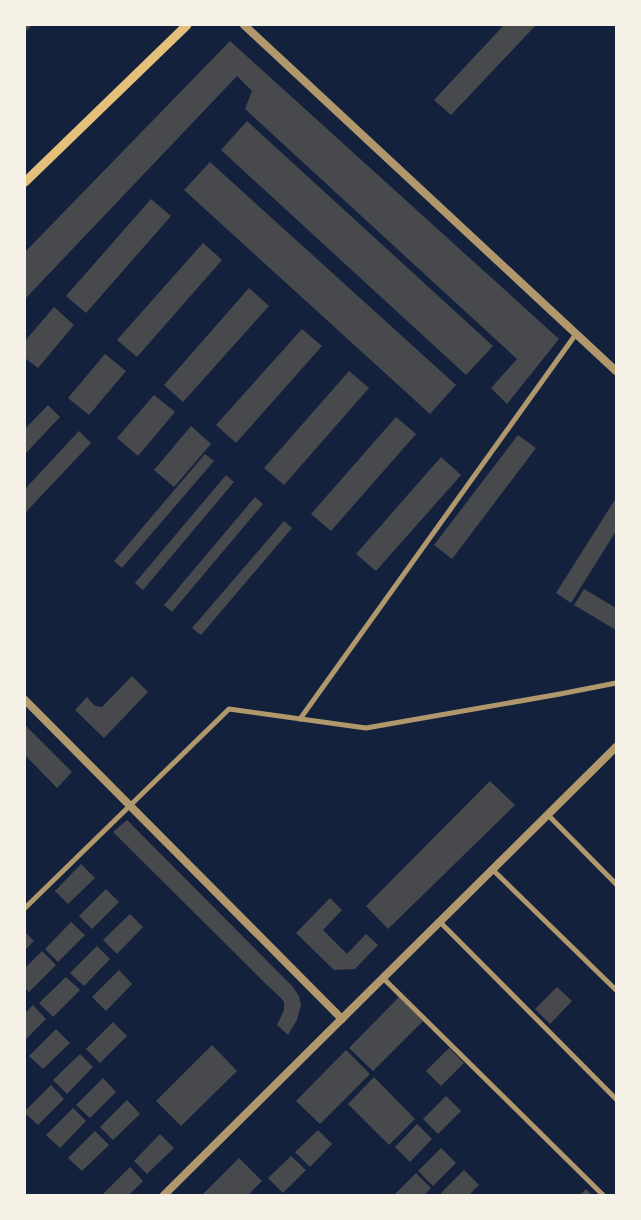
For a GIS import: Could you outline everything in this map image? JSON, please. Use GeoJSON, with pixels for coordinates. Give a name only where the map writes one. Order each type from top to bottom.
{"type":"FeatureCollection","features":[{"type":"Feature","properties":{"kind":"main road"},"geometry":{"type":"LineString","coordinates":[[25,182],[187,25]]}},
{"type":"Feature","properties":{"kind":"street"},"geometry":{"type":"LineString","coordinates":[[244,25],[616,372]]}},
{"type":"Feature","properties":{"kind":"street"},"geometry":{"type":"LineString","coordinates":[[300,719],[576,334]]}},
{"type":"Feature","properties":{"kind":"street"},"geometry":{"type":"LineString","coordinates":[[25,908],[229,709],[366,728],[616,683]]}},
{"type":"Feature","properties":{"kind":"street"},"geometry":{"type":"LineString","coordinates":[[25,700],[342,1019]]}},
{"type":"Feature","properties":{"kind":"street"},"geometry":{"type":"LineString","coordinates":[[164,1195],[616,747]]}},
{"type":"Feature","properties":{"kind":"street"},"geometry":{"type":"LineString","coordinates":[[548,815],[616,884]]}},
{"type":"Feature","properties":{"kind":"street"},"geometry":{"type":"LineString","coordinates":[[493,870],[616,990]]}},
{"type":"Feature","properties":{"kind":"street"},"geometry":{"type":"LineString","coordinates":[[440,922],[616,1099]]}},
{"type":"Feature","properties":{"kind":"street"},"geometry":{"type":"LineString","coordinates":[[383,978],[603,1195]]}},
{"type":"Feature","properties":{"kind":"building"},"geometry":{"type":"Polygon","coordinates":[[[25,25],[32,25],[25,32],[25,25]]]}},
{"type":"Feature","properties":{"kind":"building"},"geometry":{"type":"Polygon","coordinates":[[[504,25],[536,25],[451,115],[434,100],[504,25]]]}},
{"type":"Feature","properties":{"kind":"building"},"geometry":{"type":"Polygon","coordinates":[[[230,41],[559,339],[507,404],[491,388],[517,359],[245,109],[252,91],[237,76],[25,299],[25,252],[230,41]]]}},
{"type":"Feature","properties":{"kind":"building"},"geometry":{"type":"Polygon","coordinates":[[[247,121],[493,346],[466,375],[221,150],[247,121]]]}},
{"type":"Feature","properties":{"kind":"building"},"geometry":{"type":"Polygon","coordinates":[[[210,162],[456,385],[430,414],[184,190],[210,162]]]}},
{"type":"Feature","properties":{"kind":"building"},"geometry":{"type":"Polygon","coordinates":[[[151,199],[171,216],[86,313],[66,296],[151,199]]]}},
{"type":"Feature","properties":{"kind":"building"},"geometry":{"type":"Polygon","coordinates":[[[203,243],[222,260],[137,357],[117,340],[203,243]]]}},
{"type":"Feature","properties":{"kind":"building"},"geometry":{"type":"Polygon","coordinates":[[[249,288],[269,306],[183,402],[164,385],[249,288]]]}},
{"type":"Feature","properties":{"kind":"building"},"geometry":{"type":"Polygon","coordinates":[[[54,307],[74,325],[38,368],[25,358],[25,341],[54,307]]]}},
{"type":"Feature","properties":{"kind":"building"},"geometry":{"type":"Polygon","coordinates":[[[302,329],[322,346],[236,443],[216,425],[302,329]]]}},
{"type":"Feature","properties":{"kind":"building"},"geometry":{"type":"Polygon","coordinates":[[[105,354],[126,371],[89,415],[68,398],[105,354]]]}},
{"type":"Feature","properties":{"kind":"building"},"geometry":{"type":"Polygon","coordinates":[[[349,371],[369,388],[284,485],[264,468],[349,371]]]}},
{"type":"Feature","properties":{"kind":"building"},"geometry":{"type":"Polygon","coordinates":[[[154,395],[175,412],[138,456],[117,438],[154,395]]]}},
{"type":"Feature","properties":{"kind":"building"},"geometry":{"type":"Polygon","coordinates":[[[48,405],[60,417],[25,454],[25,429],[48,405]]]}},
{"type":"Feature","properties":{"kind":"building"},"geometry":{"type":"Polygon","coordinates":[[[396,417],[416,434],[331,531],[311,514],[396,417]]]}},
{"type":"Feature","properties":{"kind":"building"},"geometry":{"type":"Polygon","coordinates":[[[191,426],[211,444],[174,487],[154,470],[191,426]]]}},
{"type":"Feature","properties":{"kind":"building"},"geometry":{"type":"Polygon","coordinates":[[[79,431],[91,443],[25,513],[25,489],[79,431]]]}},
{"type":"Feature","properties":{"kind":"building"},"geometry":{"type":"Polygon","coordinates":[[[518,435],[536,448],[452,559],[434,545],[518,435]]]}},
{"type":"Feature","properties":{"kind":"building"},"geometry":{"type":"Polygon","coordinates":[[[205,454],[214,461],[122,568],[114,561],[205,454]]]}},
{"type":"Feature","properties":{"kind":"building"},"geometry":{"type":"Polygon","coordinates":[[[441,457],[461,475],[376,571],[356,554],[441,457]]]}},
{"type":"Feature","properties":{"kind":"building"},"geometry":{"type":"Polygon","coordinates":[[[226,475],[234,482],[143,590],[135,583],[226,475]]]}},
{"type":"Feature","properties":{"kind":"building"},"geometry":{"type":"Polygon","coordinates":[[[255,497],[263,504],[172,612],[164,605],[255,497]]]}},
{"type":"Feature","properties":{"kind":"building"},"geometry":{"type":"Polygon","coordinates":[[[616,498],[616,531],[571,603],[556,593],[616,498]]]}},
{"type":"Feature","properties":{"kind":"building"},"geometry":{"type":"Polygon","coordinates":[[[284,521],[292,528],[201,635],[192,628],[284,521]]]}},
{"type":"Feature","properties":{"kind":"building"},"geometry":{"type":"Polygon","coordinates":[[[584,589],[616,608],[616,630],[574,605],[584,589]]]}},
{"type":"Feature","properties":{"kind":"building"},"geometry":{"type":"Polygon","coordinates":[[[132,676],[148,692],[104,738],[75,710],[87,697],[95,706],[102,707],[132,676]]]}},
{"type":"Feature","properties":{"kind":"building"},"geometry":{"type":"Polygon","coordinates":[[[25,725],[72,772],[57,788],[25,755],[25,725]]]}},
{"type":"Feature","properties":{"kind":"building"},"geometry":{"type":"Polygon","coordinates":[[[490,781],[515,805],[388,929],[366,906],[490,781]]]}},
{"type":"Feature","properties":{"kind":"building"},"geometry":{"type":"Polygon","coordinates":[[[127,820],[293,987],[299,996],[301,1005],[297,1020],[288,1035],[277,1025],[284,1010],[284,1002],[280,997],[113,832],[127,820]]]}},
{"type":"Feature","properties":{"kind":"building"},"geometry":{"type":"Polygon","coordinates":[[[81,864],[95,878],[68,904],[55,891],[81,864]]]}},
{"type":"Feature","properties":{"kind":"building"},"geometry":{"type":"Polygon","coordinates":[[[106,889],[119,902],[92,929],[79,916],[106,889]]]}},
{"type":"Feature","properties":{"kind":"building"},"geometry":{"type":"Polygon","coordinates":[[[330,898],[342,910],[323,930],[347,954],[366,934],[378,945],[355,969],[334,970],[296,933],[330,898]]]}},
{"type":"Feature","properties":{"kind":"building"},"geometry":{"type":"Polygon","coordinates":[[[130,914],[143,927],[117,954],[103,940],[130,914]]]}},
{"type":"Feature","properties":{"kind":"building"},"geometry":{"type":"Polygon","coordinates":[[[71,922],[85,935],[58,962],[45,949],[71,922]]]}},
{"type":"Feature","properties":{"kind":"building"},"geometry":{"type":"Polygon","coordinates":[[[25,932],[34,941],[25,950],[25,932]]]}},
{"type":"Feature","properties":{"kind":"building"},"geometry":{"type":"Polygon","coordinates":[[[97,946],[110,959],[84,986],[70,973],[97,946]]]}},
{"type":"Feature","properties":{"kind":"building"},"geometry":{"type":"Polygon","coordinates":[[[42,951],[56,965],[29,992],[25,988],[25,968],[42,951]]]}},
{"type":"Feature","properties":{"kind":"building"},"geometry":{"type":"Polygon","coordinates":[[[119,970],[132,984],[106,1011],[92,997],[119,970]]]}},
{"type":"Feature","properties":{"kind":"building"},"geometry":{"type":"Polygon","coordinates":[[[66,977],[80,990],[53,1017],[39,1003],[66,977]]]}},
{"type":"Feature","properties":{"kind":"building"},"geometry":{"type":"Polygon","coordinates":[[[557,987],[572,1001],[550,1024],[535,1009],[557,987]]]}},
{"type":"Feature","properties":{"kind":"building"},"geometry":{"type":"Polygon","coordinates":[[[399,997],[423,1021],[373,1071],[349,1048],[399,997]]]}},
{"type":"Feature","properties":{"kind":"building"},"geometry":{"type":"Polygon","coordinates":[[[33,1005],[46,1019],[25,1040],[25,1013],[33,1005]]]}},
{"type":"Feature","properties":{"kind":"building"},"geometry":{"type":"Polygon","coordinates":[[[113,1022],[127,1036],[100,1063],[86,1049],[113,1022]]]}},
{"type":"Feature","properties":{"kind":"building"},"geometry":{"type":"Polygon","coordinates":[[[56,1029],[70,1043],[43,1069],[29,1056],[56,1029]]]}},
{"type":"Feature","properties":{"kind":"building"},"geometry":{"type":"Polygon","coordinates":[[[212,1045],[237,1071],[181,1126],[156,1101],[212,1045]]]}},
{"type":"Feature","properties":{"kind":"building"},"geometry":{"type":"Polygon","coordinates":[[[449,1048],[464,1063],[441,1086],[426,1071],[449,1048]]]}},
{"type":"Feature","properties":{"kind":"building"},"geometry":{"type":"Polygon","coordinates":[[[346,1050],[370,1074],[320,1124],[296,1101],[346,1050]]]}},
{"type":"Feature","properties":{"kind":"building"},"geometry":{"type":"Polygon","coordinates":[[[80,1054],[93,1067],[67,1094],[53,1080],[80,1054]]]}},
{"type":"Feature","properties":{"kind":"building"},"geometry":{"type":"Polygon","coordinates":[[[374,1077],[415,1119],[389,1145],[348,1104],[374,1077]]]}},
{"type":"Feature","properties":{"kind":"building"},"geometry":{"type":"Polygon","coordinates":[[[103,1078],[116,1092],[90,1118],[76,1105],[103,1078]]]}},
{"type":"Feature","properties":{"kind":"building"},"geometry":{"type":"Polygon","coordinates":[[[51,1085],[64,1099],[38,1125],[25,1111],[51,1085]]]}},
{"type":"Feature","properties":{"kind":"building"},"geometry":{"type":"Polygon","coordinates":[[[446,1096],[461,1111],[438,1134],[423,1119],[446,1096]]]}},
{"type":"Feature","properties":{"kind":"building"},"geometry":{"type":"Polygon","coordinates":[[[127,1100],[140,1114],[113,1140],[100,1127],[127,1100]]]}},
{"type":"Feature","properties":{"kind":"building"},"geometry":{"type":"Polygon","coordinates":[[[73,1108],[86,1121],[60,1148],[46,1135],[73,1108]]]}},
{"type":"Feature","properties":{"kind":"building"},"geometry":{"type":"Polygon","coordinates":[[[417,1124],[432,1139],[410,1162],[395,1147],[417,1124]]]}},
{"type":"Feature","properties":{"kind":"building"},"geometry":{"type":"Polygon","coordinates":[[[318,1130],[332,1144],[310,1167],[295,1152],[318,1130]]]}},
{"type":"Feature","properties":{"kind":"building"},"geometry":{"type":"Polygon","coordinates":[[[95,1131],[109,1145],[82,1171],[68,1158],[95,1131]]]}},
{"type":"Feature","properties":{"kind":"building"},"geometry":{"type":"Polygon","coordinates":[[[160,1134],[174,1148],[147,1174],[134,1161],[160,1134]]]}},
{"type":"Feature","properties":{"kind":"building"},"geometry":{"type":"Polygon","coordinates":[[[441,1148],[456,1163],[433,1186],[418,1171],[441,1148]]]}},
{"type":"Feature","properties":{"kind":"building"},"geometry":{"type":"Polygon","coordinates":[[[291,1156],[306,1170],[283,1193],[268,1178],[291,1156]]]}},
{"type":"Feature","properties":{"kind":"building"},"geometry":{"type":"Polygon","coordinates":[[[239,1158],[262,1181],[248,1195],[202,1195],[239,1158]]]}},
{"type":"Feature","properties":{"kind":"building"},"geometry":{"type":"Polygon","coordinates":[[[130,1167],[143,1181],[129,1195],[104,1195],[103,1194],[130,1167]]]}},
{"type":"Feature","properties":{"kind":"building"},"geometry":{"type":"Polygon","coordinates":[[[464,1170],[479,1185],[469,1195],[443,1195],[441,1193],[464,1170]]]}},
{"type":"Feature","properties":{"kind":"building"},"geometry":{"type":"Polygon","coordinates":[[[416,1173],[431,1188],[424,1195],[394,1195],[416,1173]]]}},
{"type":"Feature","properties":{"kind":"building"},"geometry":{"type":"Polygon","coordinates":[[[586,1189],[592,1195],[580,1195],[586,1189]]]}}]}
